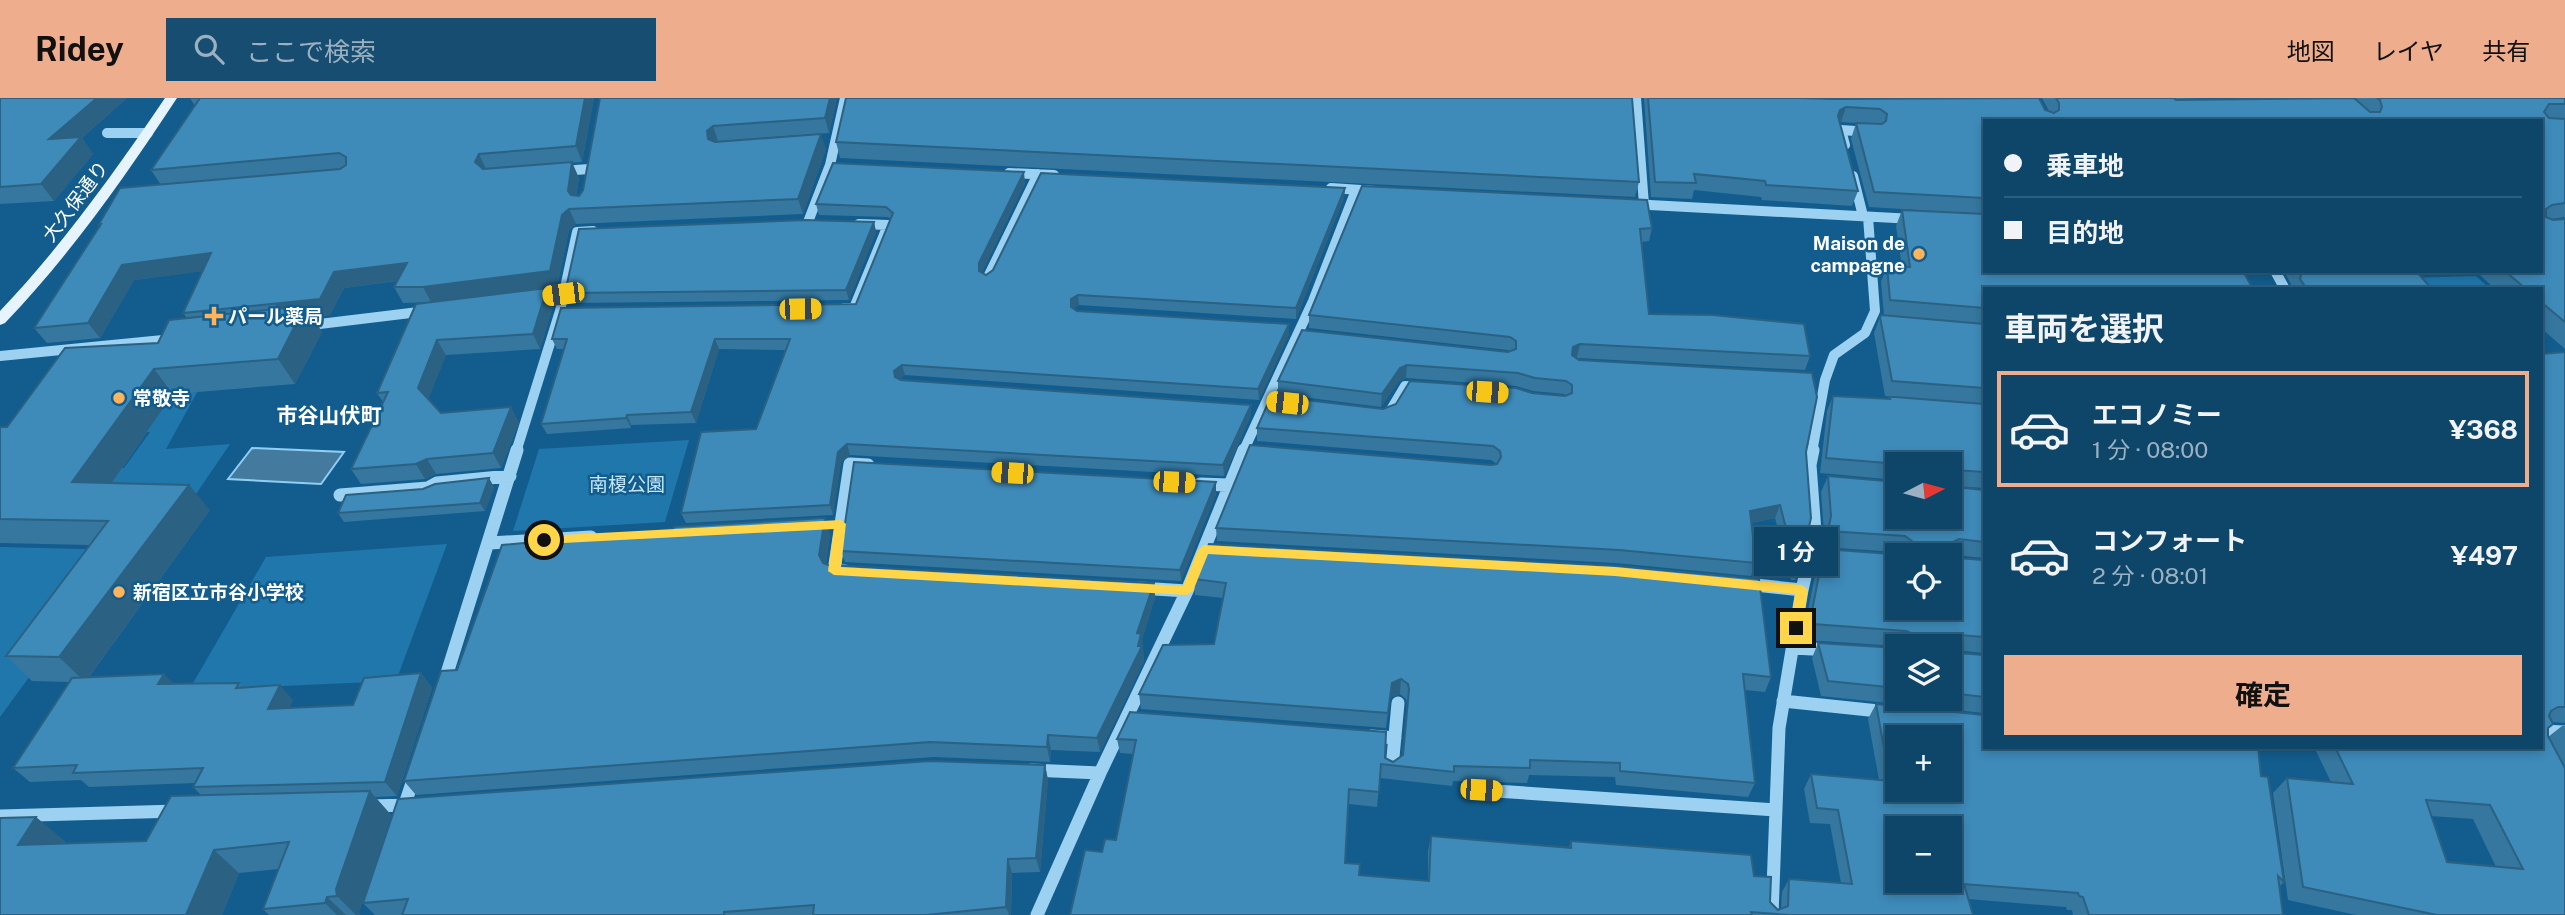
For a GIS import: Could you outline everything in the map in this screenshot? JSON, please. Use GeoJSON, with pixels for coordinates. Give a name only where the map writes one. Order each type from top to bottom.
{"type":"FeatureCollection","features":[{"type":"Feature","properties":{"kind":"main road","name":"大久保通り"},"geometry":{"type":"LineString","coordinates":[[0,320],[30,290],[110,198],[171,98]]}},
{"type":"Feature","properties":{"kind":"street"},"geometry":{"type":"LineString","coordinates":[[808,222],[831,165],[845,98]]}},
{"type":"Feature","properties":{"kind":"street"},"geometry":{"type":"LineString","coordinates":[[1636,98],[1644,205]]}},
{"type":"Feature","properties":{"kind":"street"},"geometry":{"type":"LineString","coordinates":[[1847,155],[1841,130],[1874,132]]}},
{"type":"Feature","properties":{"kind":"street"},"geometry":{"type":"LineString","coordinates":[[107,133],[148,133]]}},
{"type":"Feature","properties":{"kind":"street"},"geometry":{"type":"LineString","coordinates":[[823,141],[836,140]]}},
{"type":"Feature","properties":{"kind":"street"},"geometry":{"type":"LineString","coordinates":[[587,180],[592,157]]}},
{"type":"Feature","properties":{"kind":"street"},"geometry":{"type":"LineString","coordinates":[[831,165],[844,165]]}},
{"type":"Feature","properties":{"kind":"street"},"geometry":{"type":"LineString","coordinates":[[1772,915],[1779,728],[1802,590],[1816,555],[1818,482],[1810,465],[1829,399],[1818,380],[1835,355],[1876,323],[1865,217],[1850,167]]}},
{"type":"Feature","properties":{"kind":"street"},"geometry":{"type":"LineString","coordinates":[[555,171],[589,169]]}},
{"type":"Feature","properties":{"kind":"street"},"geometry":{"type":"LineString","coordinates":[[997,173],[1066,176]]}},
{"type":"Feature","properties":{"kind":"street"},"geometry":{"type":"LineString","coordinates":[[988,278],[1038,174]]}},
{"type":"Feature","properties":{"kind":"street"},"geometry":{"type":"LineString","coordinates":[[1315,188],[1383,191]]}},
{"type":"Feature","properties":{"kind":"street"},"geometry":{"type":"LineString","coordinates":[[1037,915],[1100,773],[1133,718],[1187,591],[1211,550],[1228,485],[1252,450],[1265,405],[1356,190]]}},
{"type":"Feature","properties":{"kind":"street"},"geometry":{"type":"LineString","coordinates":[[1617,203],[1920,219]]}},
{"type":"Feature","properties":{"kind":"street"},"geometry":{"type":"LineString","coordinates":[[794,223],[821,222]]}},
{"type":"Feature","properties":{"kind":"street"},"geometry":{"type":"LineString","coordinates":[[826,308],[853,308],[888,225],[848,223]]}},
{"type":"Feature","properties":{"kind":"street"},"geometry":{"type":"LineString","coordinates":[[439,700],[560,311],[556,295],[577,232],[604,231]]}},
{"type":"Feature","properties":{"kind":"street"},"geometry":{"type":"LineString","coordinates":[[286,328],[439,310]]}},
{"type":"Feature","properties":{"kind":"street"},"geometry":{"type":"LineString","coordinates":[[560,311],[574,311]]}},
{"type":"Feature","properties":{"kind":"street"},"geometry":{"type":"LineString","coordinates":[[0,356],[191,337]]}},
{"type":"Feature","properties":{"kind":"street"},"geometry":{"type":"LineString","coordinates":[[1370,413],[1389,413],[1405,386],[1433,388]]}},
{"type":"Feature","properties":{"kind":"street"},"geometry":{"type":"LineString","coordinates":[[862,572],[834,571],[834,524],[850,464],[877,466]]}},
{"type":"Feature","properties":{"kind":"street"},"geometry":{"type":"LineString","coordinates":[[340,495],[428,488],[437,483],[510,476]]}},
{"type":"Feature","properties":{"kind":"street"},"geometry":{"type":"LineString","coordinates":[[1188,483],[1228,485]]}},
{"type":"Feature","properties":{"kind":"street"},"geometry":{"type":"LineString","coordinates":[[490,543],[611,536]]}},
{"type":"Feature","properties":{"kind":"street"},"geometry":{"type":"LineString","coordinates":[[1735,583],[1802,590]]}},
{"type":"Feature","properties":{"kind":"street"},"geometry":{"type":"LineString","coordinates":[[1119,587],[1187,591]]}},
{"type":"Feature","properties":{"kind":"street"},"geometry":{"type":"LineString","coordinates":[[1793,648],[1845,652]]}},
{"type":"Feature","properties":{"kind":"street"},"geometry":{"type":"LineString","coordinates":[[1783,701],[1904,714]]}},
{"type":"Feature","properties":{"kind":"street"},"geometry":{"type":"LineString","coordinates":[[1392,768],[1398,703]]}},
{"type":"Feature","properties":{"kind":"street"},"geometry":{"type":"LineString","coordinates":[[2543,731],[2565,732]]}},
{"type":"Feature","properties":{"kind":"street"},"geometry":{"type":"LineString","coordinates":[[1355,735],[1395,738]]}},
{"type":"Feature","properties":{"kind":"street"},"geometry":{"type":"LineString","coordinates":[[397,830],[418,766]]}},
{"type":"Feature","properties":{"kind":"street"},"geometry":{"type":"LineString","coordinates":[[1017,769],[1100,773]]}},
{"type":"Feature","properties":{"kind":"street"},"geometry":{"type":"LineString","coordinates":[[1481,790],[1776,810]]}},
{"type":"Feature","properties":{"kind":"street"},"geometry":{"type":"LineString","coordinates":[[349,807],[433,803]]}},
{"type":"Feature","properties":{"kind":"street"},"geometry":{"type":"LineString","coordinates":[[0,816],[195,811]]}},
{"type":"Feature","properties":{"kind":"green space"},"geometry":{"type":"Polygon","coordinates":[[[2476,276],[2488,287],[2416,287],[2408,278],[2476,276]]]}},
{"type":"Feature","properties":{"kind":"green space"},"geometry":{"type":"Polygon","coordinates":[[[224,343],[166,449],[230,444],[196,494],[73,495],[92,469],[124,468],[150,432],[140,432],[63,361],[224,343]]]}},
{"type":"Feature","properties":{"kind":"green space","name":"南榎公園"},"geometry":{"type":"Polygon","coordinates":[[[689,440],[665,522],[513,531],[539,449],[689,440]]]}},
{"type":"Feature","properties":{"kind":"green space"},"geometry":{"type":"Polygon","coordinates":[[[447,544],[396,681],[189,690],[266,557],[447,544]]]}},
{"type":"Feature","properties":{"kind":"green space"},"geometry":{"type":"Polygon","coordinates":[[[0,547],[122,550],[0,717],[0,547]]]}},
{"type":"Feature","properties":{"kind":"shaded area"},"geometry":{"type":"Polygon","coordinates":[[[252,448],[344,452],[321,484],[228,479],[252,448]]]}},
{"type":"Feature","properties":{"kind":"building"},"geometry":{"type":"Polygon","coordinates":[[[0,98],[97,98],[49,139],[81,137],[41,184],[0,187],[0,98]]]}},
{"type":"Feature","properties":{"kind":"building"},"geometry":{"type":"Polygon","coordinates":[[[200,98],[585,98],[576,146],[479,154],[475,162],[483,169],[572,162],[568,191],[571,195],[579,196],[583,190],[600,98],[830,98],[825,118],[713,126],[707,131],[708,139],[715,142],[821,134],[798,199],[569,209],[562,215],[550,271],[423,287],[394,287],[407,263],[334,272],[320,299],[183,313],[211,253],[122,265],[88,323],[34,328],[101,224],[120,188],[340,169],[346,165],[346,157],[339,153],[151,170],[200,98]]]}},
{"type":"Feature","properties":{"kind":"building"},"geometry":{"type":"Polygon","coordinates":[[[846,98],[1632,98],[1639,182],[836,142],[846,98]]]}},
{"type":"Feature","properties":{"kind":"building"},"geometry":{"type":"Polygon","coordinates":[[[1648,98],[2039,98],[2045,110],[2054,113],[2059,110],[2056,98],[2354,98],[2370,112],[2380,112],[2382,107],[2377,98],[2565,98],[2565,104],[2549,104],[2544,112],[2549,118],[2565,119],[2565,203],[2546,209],[2546,217],[2553,220],[2565,219],[2565,322],[2543,304],[2543,287],[2524,287],[2507,273],[2543,273],[2543,119],[1983,119],[1983,198],[1874,192],[1856,123],[1882,124],[1886,121],[1887,114],[1880,109],[1846,107],[1840,110],[1838,116],[1858,191],[1766,185],[1765,181],[1694,174],[1696,183],[1655,182],[1648,98]]]}},
{"type":"Feature","properties":{"kind":"building"},"geometry":{"type":"Polygon","coordinates":[[[833,163],[1024,172],[979,263],[979,271],[986,275],[993,270],[1041,173],[1345,188],[1296,308],[1078,295],[1071,299],[1071,307],[1077,311],[1289,324],[1258,389],[902,365],[894,371],[895,377],[901,380],[1251,405],[1223,465],[847,444],[838,452],[830,505],[681,513],[701,432],[756,429],[790,339],[715,339],[691,412],[627,415],[626,418],[541,424],[567,339],[552,339],[561,308],[856,304],[893,213],[886,207],[816,204],[833,163]]]}},
{"type":"Feature","properties":{"kind":"building"},"geometry":{"type":"Polygon","coordinates":[[[1362,186],[1647,200],[1652,228],[1640,229],[1649,314],[1713,315],[1804,324],[1810,356],[1580,344],[1573,347],[1572,355],[1579,360],[1812,373],[1817,397],[1806,452],[1811,518],[1800,567],[1796,567],[1780,505],[1750,511],[1756,563],[1619,550],[1216,528],[1250,445],[1491,465],[1497,464],[1501,457],[1500,451],[1493,446],[1257,428],[1271,396],[1383,409],[1396,404],[1410,381],[1516,388],[1532,393],[1565,396],[1572,393],[1572,385],[1566,381],[1535,378],[1518,373],[1407,365],[1400,368],[1382,394],[1278,381],[1302,330],[1508,352],[1516,349],[1516,341],[1510,337],[1309,315],[1362,186]]]}},
{"type":"Feature","properties":{"kind":"building"},"geometry":{"type":"Polygon","coordinates":[[[1902,210],[1983,214],[1983,273],[2244,273],[2252,287],[1983,287],[1983,308],[1890,300],[1887,266],[1910,267],[1902,210]]]}},
{"type":"Feature","properties":{"kind":"building"},"geometry":{"type":"Polygon","coordinates":[[[805,220],[874,222],[846,290],[565,293],[579,229],[805,220]]]}},
{"type":"Feature","properties":{"kind":"building"},"geometry":{"type":"Polygon","coordinates":[[[2302,273],[2418,273],[2430,287],[2306,287],[2300,279],[2302,273]]]}},
{"type":"Feature","properties":{"kind":"building"},"geometry":{"type":"Polygon","coordinates":[[[547,288],[533,334],[437,340],[418,388],[441,413],[511,407],[493,453],[427,459],[416,464],[351,469],[388,392],[377,393],[416,304],[547,288]]]}},
{"type":"Feature","properties":{"kind":"building"},"geometry":{"type":"Polygon","coordinates":[[[305,306],[278,359],[154,369],[72,482],[189,485],[59,657],[6,656],[108,521],[0,519],[0,427],[7,427],[65,348],[158,343],[169,320],[305,306]]]}},
{"type":"Feature","properties":{"kind":"building"},"geometry":{"type":"Polygon","coordinates":[[[1880,317],[1983,324],[1983,388],[1892,381],[1880,317]]]}},
{"type":"Feature","properties":{"kind":"building"},"geometry":{"type":"Polygon","coordinates":[[[2565,352],[2565,707],[2551,711],[2549,716],[2553,724],[2548,728],[2548,736],[2565,768],[2565,915],[2437,915],[2303,887],[2287,778],[2353,784],[2336,749],[2543,749],[2543,354],[2565,352]],[[2426,800],[2447,862],[2523,869],[2490,805],[2426,800]]]}},
{"type":"Feature","properties":{"kind":"building"},"geometry":{"type":"Polygon","coordinates":[[[1833,396],[1895,397],[1983,404],[1983,472],[1962,471],[1962,452],[1885,452],[1885,463],[1826,458],[1833,396]]]}},
{"type":"Feature","properties":{"kind":"building"},"geometry":{"type":"Polygon","coordinates":[[[854,462],[1216,482],[1180,570],[841,551],[854,462]]]}},
{"type":"Feature","properties":{"kind":"building"},"geometry":{"type":"Polygon","coordinates":[[[1828,476],[1885,481],[1885,529],[1962,529],[1962,488],[1983,490],[1983,542],[1959,539],[1951,543],[1913,543],[1905,536],[1828,531],[1831,516],[1828,476]]]}},
{"type":"Feature","properties":{"kind":"building"},"geometry":{"type":"Polygon","coordinates":[[[489,478],[480,503],[338,513],[346,495],[423,489],[435,484],[489,478]]]}},
{"type":"Feature","properties":{"kind":"building"},"geometry":{"type":"Polygon","coordinates":[[[825,518],[819,555],[823,563],[828,565],[1154,583],[1137,633],[1141,634],[1138,646],[1142,646],[1097,738],[1048,735],[1047,747],[930,742],[404,781],[441,671],[457,670],[502,545],[674,527],[825,518]]]}},
{"type":"Feature","properties":{"kind":"building"},"geometry":{"type":"Polygon","coordinates":[[[1209,544],[1618,566],[1759,579],[1771,677],[1743,674],[1755,783],[1620,771],[1620,763],[1530,760],[1530,768],[1454,766],[1454,772],[1381,764],[1379,792],[1349,789],[1345,863],[1360,864],[1359,875],[1429,881],[1431,836],[1571,848],[1571,841],[1751,855],[1754,876],[1771,877],[1770,902],[1778,910],[1788,906],[1789,879],[1852,884],[1838,810],[1817,808],[1811,774],[1885,781],[1885,802],[1962,802],[1962,725],[1885,725],[1885,754],[1876,704],[1885,705],[1885,711],[1945,711],[1983,715],[1983,749],[2258,749],[2261,776],[2268,777],[2284,882],[2278,876],[2283,915],[2089,915],[2083,897],[2078,893],[1964,884],[1973,915],[1789,915],[1751,912],[1752,915],[1070,915],[1085,850],[1102,852],[1105,839],[1116,840],[1136,740],[1117,739],[1130,712],[1386,732],[1385,758],[1393,762],[1403,755],[1409,689],[1408,684],[1401,679],[1392,683],[1388,713],[1139,694],[1163,645],[1214,644],[1226,583],[1194,579],[1209,544]]]}},
{"type":"Feature","properties":{"kind":"building"},"geometry":{"type":"Polygon","coordinates":[[[1824,549],[1885,554],[1885,620],[1962,620],[1962,558],[1983,560],[1983,637],[1911,634],[1906,631],[1813,624],[1811,616],[1824,549]]]}},
{"type":"Feature","properties":{"kind":"building"},"geometry":{"type":"Polygon","coordinates":[[[1818,643],[1885,647],[1885,687],[1828,681],[1818,643]]]}},
{"type":"Feature","properties":{"kind":"building"},"geometry":{"type":"Polygon","coordinates":[[[1962,653],[1983,655],[1983,697],[1962,694],[1962,653]]]}},
{"type":"Feature","properties":{"kind":"building"},"geometry":{"type":"Polygon","coordinates":[[[421,673],[385,782],[193,787],[203,768],[73,773],[77,765],[13,768],[72,678],[164,674],[158,684],[239,683],[236,688],[280,685],[268,709],[353,705],[364,678],[421,673]]]}},
{"type":"Feature","properties":{"kind":"building"},"geometry":{"type":"Polygon","coordinates":[[[930,761],[1045,765],[1036,858],[1008,859],[1006,907],[926,915],[813,915],[814,905],[724,912],[724,915],[402,915],[408,899],[363,903],[398,799],[930,761]]]}},
{"type":"Feature","properties":{"kind":"building"},"geometry":{"type":"Polygon","coordinates":[[[370,791],[336,889],[337,896],[327,897],[325,903],[263,909],[289,842],[214,850],[186,915],[0,915],[0,818],[36,817],[18,845],[146,841],[171,796],[370,791]]]}},
{"type":"Feature","properties":{"kind":"place","name":"Maison de campagne"},"geometry":{"type":"Point","coordinates":[1919,254]}},
{"type":"Feature","properties":{"kind":"place","name":"パール薬局"},"geometry":{"type":"Point","coordinates":[214,316]}},
{"type":"Feature","properties":{"kind":"place","name":"常敬寺"},"geometry":{"type":"Point","coordinates":[119,398]}},
{"type":"Feature","properties":{"kind":"place","name":"新宿区立市谷小学校"},"geometry":{"type":"Point","coordinates":[119,592]}},
{"type":"Feature","properties":{"kind":"district","name":"市谷山伏町"},"geometry":{"type":"Point","coordinates":[329,415]}},
{"type":"Feature","properties":{"kind":"route"},"geometry":{"type":"LineString","coordinates":[[544,540],[841,524],[834,571],[1187,591],[1204,550],[1615,572],[1802,590],[1796,628]]}}]}
